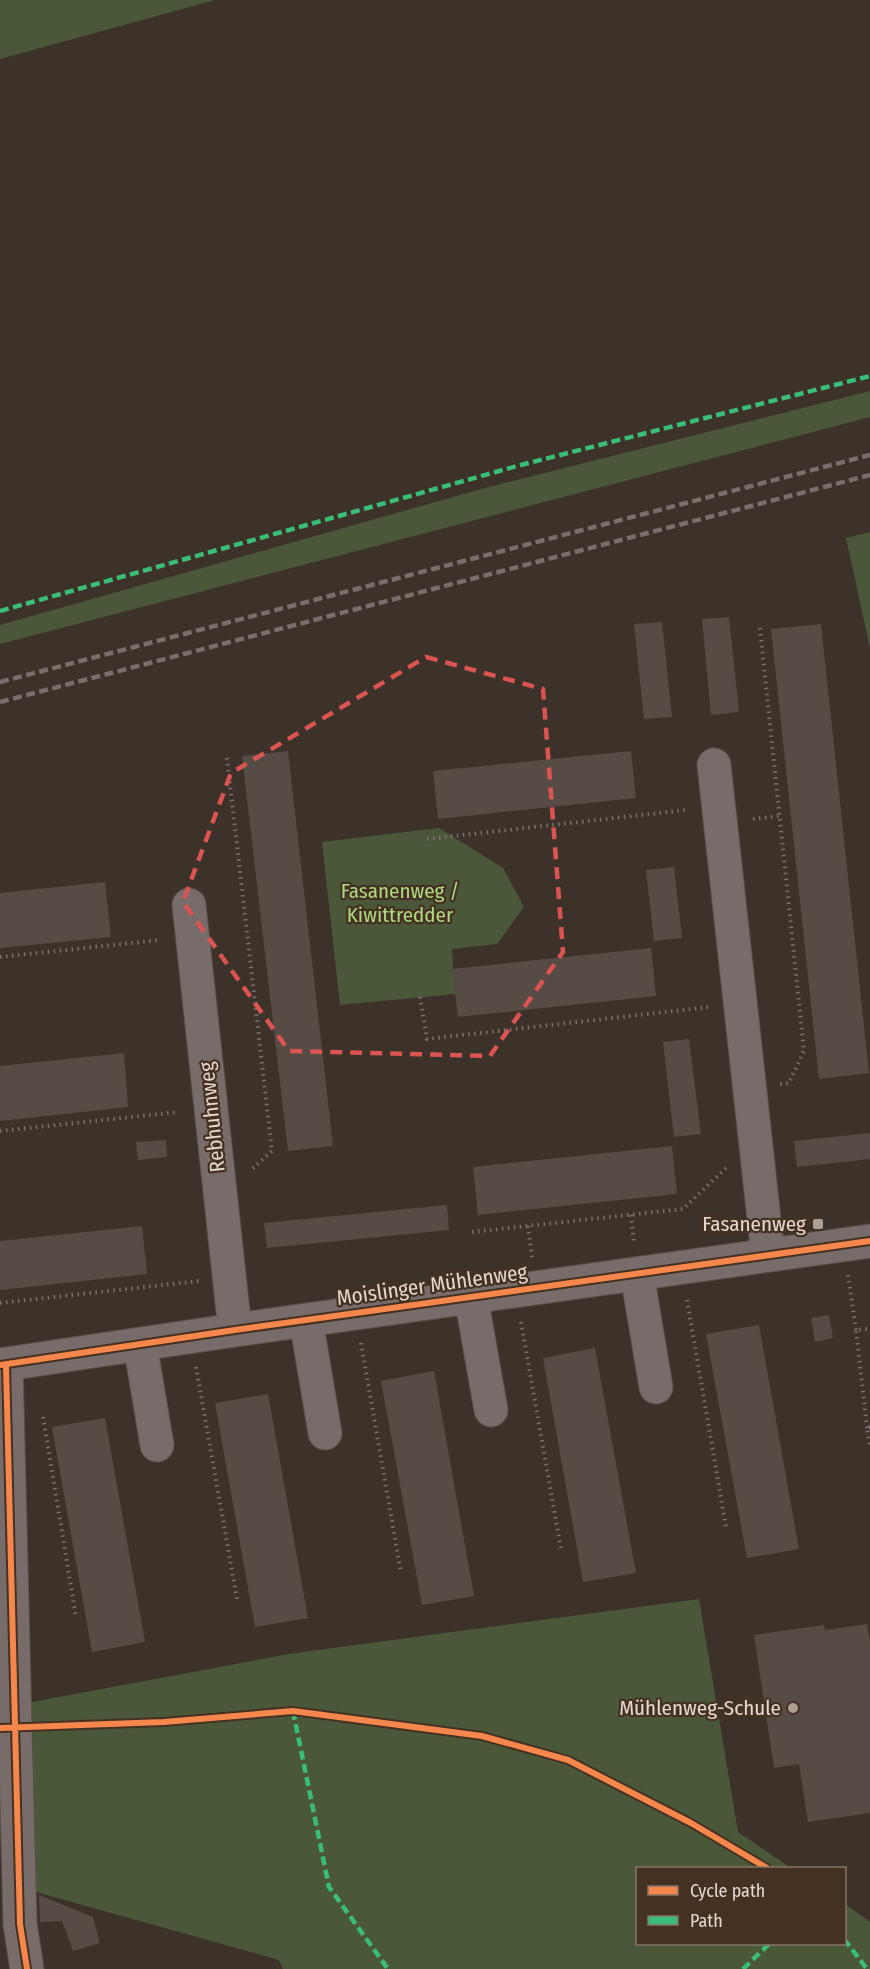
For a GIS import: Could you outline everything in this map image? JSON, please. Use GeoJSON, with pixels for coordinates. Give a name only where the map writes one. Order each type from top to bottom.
{"type":"FeatureCollection","features":[{"type":"Feature","properties":{"kind":"street"},"geometry":{"type":"LineString","coordinates":[[714,765],[768,1255]]}},
{"type":"Feature","properties":{"kind":"street","name":"Rebhuhnweg"},"geometry":{"type":"LineString","coordinates":[[189,905],[235,1330]]}},
{"type":"Feature","properties":{"kind":"street","name":"Moislinger Mühlenweg"},"geometry":{"type":"LineString","coordinates":[[14,1363],[357,1312],[857,1243]]}},
{"type":"Feature","properties":{"kind":"street"},"geometry":{"type":"LineString","coordinates":[[638,1274],[656,1387]]}},
{"type":"Feature","properties":{"kind":"street"},"geometry":{"type":"LineString","coordinates":[[471,1297],[491,1410]]}},
{"type":"Feature","properties":{"kind":"street"},"geometry":{"type":"LineString","coordinates":[[306,1320],[325,1433]]}},
{"type":"Feature","properties":{"kind":"street"},"geometry":{"type":"LineString","coordinates":[[140,1344],[157,1445]]}},
{"type":"Feature","properties":{"kind":"street"},"geometry":{"type":"LineString","coordinates":[[14,1363],[20,1924],[27,1969]]}},
{"type":"Feature","properties":{"kind":"path"},"geometry":{"type":"LineString","coordinates":[[750,1087],[789,1083],[804,1051],[760,628]]}},
{"type":"Feature","properties":{"kind":"path"},"geometry":{"type":"LineString","coordinates":[[220,1198],[272,1151],[227,758]]}},
{"type":"Feature","properties":{"kind":"path"},"geometry":{"type":"LineString","coordinates":[[427,838],[718,806]]}},
{"type":"Feature","properties":{"kind":"path"},"geometry":{"type":"LineString","coordinates":[[0,957],[192,937]]}},
{"type":"Feature","properties":{"kind":"path"},"geometry":{"type":"LineString","coordinates":[[420,997],[427,1039],[741,1004]]}},
{"type":"Feature","properties":{"kind":"path"},"geometry":{"type":"LineString","coordinates":[[0,1131],[211,1109]]}},
{"type":"Feature","properties":{"kind":"path"},"geometry":{"type":"LineString","coordinates":[[472,1232],[683,1209],[735,1160],[757,1157]]}},
{"type":"Feature","properties":{"kind":"path"},"geometry":{"type":"LineString","coordinates":[[857,1243],[856,1330],[870,1448]]}},
{"type":"Feature","properties":{"kind":"path"},"geometry":{"type":"LineString","coordinates":[[683,1267],[726,1527]]}},
{"type":"Feature","properties":{"kind":"path"},"geometry":{"type":"LineString","coordinates":[[0,1302],[229,1278]]}},
{"type":"Feature","properties":{"kind":"path"},"geometry":{"type":"LineString","coordinates":[[516,1290],[561,1549]]}},
{"type":"Feature","properties":{"kind":"path"},"geometry":{"type":"LineString","coordinates":[[357,1312],[402,1573]]}},
{"type":"Feature","properties":{"kind":"path"},"geometry":{"type":"LineString","coordinates":[[856,1330],[870,1329]]}},
{"type":"Feature","properties":{"kind":"path"},"geometry":{"type":"LineString","coordinates":[[192,1336],[237,1599]]}},
{"type":"Feature","properties":{"kind":"path"},"geometry":{"type":"LineString","coordinates":[[14,1363],[39,1395],[76,1617]]}},
{"type":"Feature","properties":{"kind":"highlighted area"},"geometry":{"type":"Polygon","coordinates":[[[426,657],[543,689],[563,952],[490,1056],[289,1051],[183,902],[231,773],[426,657]]]}},
{"type":"Feature","properties":{"kind":"green space"},"geometry":{"type":"Polygon","coordinates":[[[0,0],[215,0],[0,59],[0,0]]]}},
{"type":"Feature","properties":{"kind":"green space"},"geometry":{"type":"Polygon","coordinates":[[[870,391],[870,417],[0,644],[0,625],[485,488],[870,391]]]}},
{"type":"Feature","properties":{"kind":"green space"},"geometry":{"type":"Polygon","coordinates":[[[870,532],[870,648],[846,538],[870,532]]]}},
{"type":"Feature","properties":{"kind":"green space","name":"Fasanenweg / Kiwittredder"},"geometry":{"type":"Polygon","coordinates":[[[439,828],[503,868],[524,907],[497,944],[452,949],[455,994],[340,1005],[322,842],[439,828]]]}},
{"type":"Feature","properties":{"kind":"green space"},"geometry":{"type":"Polygon","coordinates":[[[699,1599],[738,1832],[790,1867],[636,1867],[636,1945],[846,1945],[846,1905],[870,1922],[870,1969],[283,1969],[279,1960],[36,1892],[32,1770],[0,1708],[289,1654],[699,1599]]]}},
{"type":"Feature","properties":{"kind":"building"},"geometry":{"type":"Polygon","coordinates":[[[729,617],[739,712],[711,715],[702,619],[729,617]]]}},
{"type":"Feature","properties":{"kind":"building"},"geometry":{"type":"Polygon","coordinates":[[[662,622],[672,717],[644,719],[634,624],[662,622]]]}},
{"type":"Feature","properties":{"kind":"building"},"geometry":{"type":"Polygon","coordinates":[[[821,624],[869,1073],[819,1079],[771,629],[821,624]]]}},
{"type":"Feature","properties":{"kind":"building"},"geometry":{"type":"Polygon","coordinates":[[[288,751],[333,1146],[288,1151],[242,756],[288,751]]]}},
{"type":"Feature","properties":{"kind":"building"},"geometry":{"type":"Polygon","coordinates":[[[631,751],[636,798],[438,819],[433,771],[631,751]]]}},
{"type":"Feature","properties":{"kind":"building"},"geometry":{"type":"Polygon","coordinates":[[[674,867],[682,938],[654,941],[646,870],[674,867]]]}},
{"type":"Feature","properties":{"kind":"building"},"geometry":{"type":"Polygon","coordinates":[[[105,882],[111,937],[0,948],[0,893],[105,882]]]}},
{"type":"Feature","properties":{"kind":"building"},"geometry":{"type":"Polygon","coordinates":[[[651,948],[656,996],[458,1017],[452,969],[651,948]]]}},
{"type":"Feature","properties":{"kind":"building"},"geometry":{"type":"Polygon","coordinates":[[[689,1039],[701,1134],[674,1137],[663,1042],[689,1039]]]}},
{"type":"Feature","properties":{"kind":"building"},"geometry":{"type":"Polygon","coordinates":[[[124,1053],[128,1107],[0,1121],[0,1066],[124,1053]]]}},
{"type":"Feature","properties":{"kind":"building"},"geometry":{"type":"Polygon","coordinates":[[[870,1133],[870,1159],[797,1167],[794,1141],[870,1133]]]}},
{"type":"Feature","properties":{"kind":"building"},"geometry":{"type":"Polygon","coordinates":[[[166,1140],[167,1157],[138,1160],[136,1142],[166,1140]]]}},
{"type":"Feature","properties":{"kind":"building"},"geometry":{"type":"Polygon","coordinates":[[[672,1146],[677,1194],[478,1215],[473,1167],[672,1146]]]}},
{"type":"Feature","properties":{"kind":"building"},"geometry":{"type":"Polygon","coordinates":[[[447,1205],[449,1230],[267,1248],[264,1223],[447,1205]]]}},
{"type":"Feature","properties":{"kind":"building"},"geometry":{"type":"Polygon","coordinates":[[[142,1226],[147,1274],[0,1290],[0,1241],[142,1226]]]}},
{"type":"Feature","properties":{"kind":"building"},"geometry":{"type":"Polygon","coordinates":[[[829,1315],[833,1338],[815,1342],[811,1318],[829,1315]]]}},
{"type":"Feature","properties":{"kind":"building"},"geometry":{"type":"Polygon","coordinates":[[[759,1325],[799,1549],[747,1558],[706,1334],[759,1325]]]}},
{"type":"Feature","properties":{"kind":"building"},"geometry":{"type":"Polygon","coordinates":[[[595,1348],[636,1573],[583,1582],[543,1358],[595,1348]]]}},
{"type":"Feature","properties":{"kind":"building"},"geometry":{"type":"Polygon","coordinates":[[[434,1371],[474,1596],[422,1605],[381,1381],[434,1371]]]}},
{"type":"Feature","properties":{"kind":"building"},"geometry":{"type":"Polygon","coordinates":[[[268,1394],[308,1618],[255,1627],[215,1403],[268,1394]]]}},
{"type":"Feature","properties":{"kind":"building"},"geometry":{"type":"Polygon","coordinates":[[[105,1418],[145,1642],[92,1652],[52,1427],[105,1418]]]}},
{"type":"Feature","properties":{"kind":"building"},"geometry":{"type":"Polygon","coordinates":[[[867,1624],[870,1642],[870,1813],[808,1822],[799,1764],[774,1768],[754,1635],[824,1625],[825,1630],[867,1624]]]}},
{"type":"Feature","properties":{"kind":"building"},"geometry":{"type":"Polygon","coordinates":[[[39,1895],[93,1917],[100,1943],[73,1951],[62,1921],[40,1922],[39,1895]]]}},
{"type":"Feature","properties":{"kind":"railway"},"geometry":{"type":"LineString","coordinates":[[0,682],[870,455]]}},
{"type":"Feature","properties":{"kind":"railway"},"geometry":{"type":"LineString","coordinates":[[0,702],[870,475]]}},
{"type":"Feature","properties":{"kind":"marked path"},"geometry":{"type":"LineString","coordinates":[[0,611],[517,466],[870,376]]}},
{"type":"Feature","properties":{"kind":"marked path"},"geometry":{"type":"LineString","coordinates":[[293,1711],[329,1887],[388,1969]]}},
{"type":"Feature","properties":{"kind":"marked path"},"geometry":{"type":"LineString","coordinates":[[846,1942],[867,1969]]}},
{"type":"Feature","properties":{"kind":"marked path"},"geometry":{"type":"LineString","coordinates":[[743,1969],[768,1945]]}},
{"type":"Feature","properties":{"kind":"cycle path"},"geometry":{"type":"LineString","coordinates":[[0,1365],[870,1241]]}},
{"type":"Feature","properties":{"kind":"cycle path"},"geometry":{"type":"LineString","coordinates":[[6,1365],[20,1924],[27,1969]]}},
{"type":"Feature","properties":{"kind":"cycle path"},"geometry":{"type":"LineString","coordinates":[[0,1728],[164,1722],[293,1711],[482,1736],[568,1760],[691,1823],[765,1867]]}},
{"type":"Feature","properties":{"kind":"place","name":"Fasanenweg"},"geometry":{"type":"Point","coordinates":[818,1224]}},
{"type":"Feature","properties":{"kind":"place","name":"Mühlenweg-Schule"},"geometry":{"type":"Point","coordinates":[793,1708]}}]}
